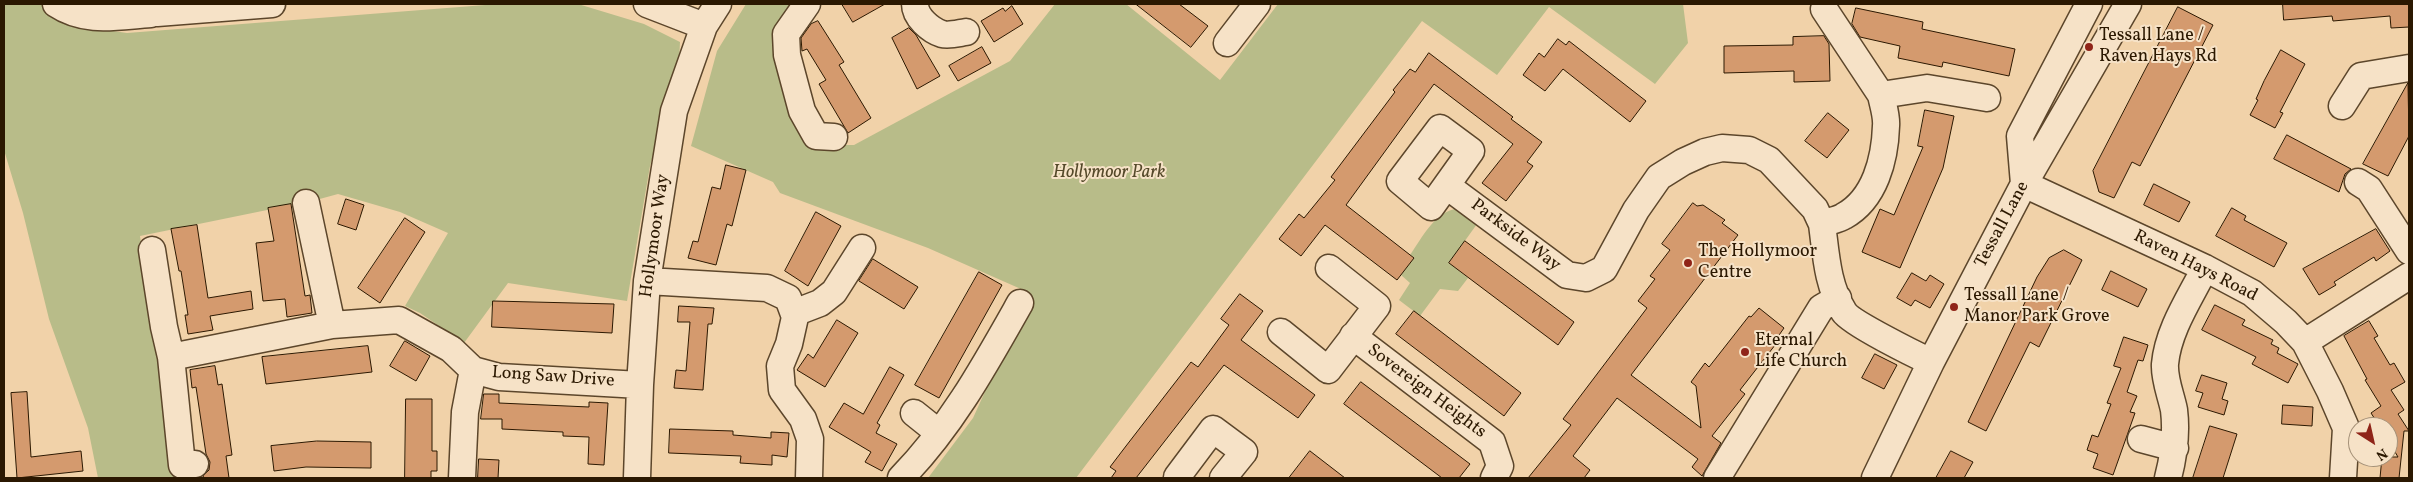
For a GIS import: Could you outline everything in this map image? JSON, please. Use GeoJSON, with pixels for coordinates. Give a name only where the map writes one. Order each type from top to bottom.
{"type":"FeatureCollection","features":[{"type":"Feature","properties":{"kind":"street"},"geometry":{"type":"LineString","coordinates":[[56,4],[66,11],[93,18],[272,4]]}},
{"type":"Feature","properties":{"kind":"street"},"geometry":{"type":"LineString","coordinates":[[129,4],[132,7],[157,13]]}},
{"type":"Feature","properties":{"kind":"street"},"geometry":{"type":"LineString","coordinates":[[647,4],[704,26]]}},
{"type":"Feature","properties":{"kind":"street","name":"Hollymoor Way"},"geometry":{"type":"LineString","coordinates":[[637,478],[640,384],[647,281],[674,111],[704,26],[718,4]]}},
{"type":"Feature","properties":{"kind":"street"},"geometry":{"type":"LineString","coordinates":[[807,4],[786,34],[787,55],[802,111],[816,136],[834,137]]}},
{"type":"Feature","properties":{"kind":"street"},"geometry":{"type":"LineString","coordinates":[[915,4],[915,8],[926,26],[944,35],[966,32]]}},
{"type":"Feature","properties":{"kind":"street"},"geometry":{"type":"LineString","coordinates":[[2024,184],[2020,136],[2089,4]]}},
{"type":"Feature","properties":{"kind":"street","name":"Tessall Lane"},"geometry":{"type":"LineString","coordinates":[[1879,477],[1931,362],[2024,184],[2128,4]]}},
{"type":"Feature","properties":{"kind":"street"},"geometry":{"type":"LineString","coordinates":[[1226,43],[1246,8]]}},
{"type":"Feature","properties":{"kind":"street"},"geometry":{"type":"LineString","coordinates":[[1824,9],[1881,95],[1887,124],[1874,186],[1860,204],[1844,217],[1822,224],[1829,277],[1845,314],[1891,342],[1931,362]]}},
{"type":"Feature","properties":{"kind":"street"},"geometry":{"type":"LineString","coordinates":[[2342,106],[2361,76],[2409,68]]}},
{"type":"Feature","properties":{"kind":"street"},"geometry":{"type":"LineString","coordinates":[[1881,95],[1927,88],[1987,98]]}},
{"type":"Feature","properties":{"kind":"street"},"geometry":{"type":"LineString","coordinates":[[1440,128],[1471,151],[1454,175],[1431,207],[1400,181],[1440,128]]}},
{"type":"Feature","properties":{"kind":"street","name":"Parkside Way"},"geometry":{"type":"LineString","coordinates":[[1454,175],[1567,275],[1586,278],[1604,270],[1636,210],[1659,178],[1683,162],[1705,152],[1722,148],[1748,150],[1769,160],[1815,209],[1822,224]]}},
{"type":"Feature","properties":{"kind":"street"},"geometry":{"type":"LineString","coordinates":[[2358,182],[2369,189],[2409,252]]}},
{"type":"Feature","properties":{"kind":"street","name":"Raven Hays Road"},"geometry":{"type":"LineString","coordinates":[[2024,184],[2205,268],[2252,293],[2286,322],[2305,342],[2330,390],[2346,428],[2343,478]]}},
{"type":"Feature","properties":{"kind":"street"},"geometry":{"type":"LineString","coordinates":[[306,204],[318,265],[322,271],[332,325]]}},
{"type":"Feature","properties":{"kind":"street"},"geometry":{"type":"LineString","coordinates":[[794,313],[820,303],[834,292],[862,248]]}},
{"type":"Feature","properties":{"kind":"street"},"geometry":{"type":"LineString","coordinates":[[152,250],[164,327],[171,357],[182,465],[195,464]]}},
{"type":"Feature","properties":{"kind":"street","name":"Sovereign Heights"},"geometry":{"type":"LineString","coordinates":[[1281,332],[1328,370],[1377,306],[1329,268]]}},
{"type":"Feature","properties":{"kind":"street"},"geometry":{"type":"LineString","coordinates":[[2168,478],[2176,448],[2174,411],[2165,367],[2167,351],[2171,337],[2205,268]]}},
{"type":"Feature","properties":{"kind":"street"},"geometry":{"type":"LineString","coordinates":[[2305,342],[2409,276]]}},
{"type":"Feature","properties":{"kind":"street"},"geometry":{"type":"LineString","coordinates":[[647,281],[767,288],[788,298],[795,317],[789,344],[780,366],[782,390],[803,419],[810,439],[809,478]]}},
{"type":"Feature","properties":{"kind":"street"},"geometry":{"type":"LineString","coordinates":[[1717,478],[1821,308],[1838,298]]}},
{"type":"Feature","properties":{"kind":"street"},"geometry":{"type":"LineString","coordinates":[[901,478],[939,433],[976,382],[1020,303]]}},
{"type":"Feature","properties":{"kind":"street","name":"Long Saw Drive"},"geometry":{"type":"LineString","coordinates":[[171,357],[332,325],[399,320],[451,349],[473,370],[498,377],[640,384]]}},
{"type":"Feature","properties":{"kind":"street","name":"Sovereign Heights"},"geometry":{"type":"LineString","coordinates":[[1354,336],[1492,442],[1500,466],[1494,478]]}},
{"type":"Feature","properties":{"kind":"street"},"geometry":{"type":"LineString","coordinates":[[462,478],[465,412],[473,370]]}},
{"type":"Feature","properties":{"kind":"street"},"geometry":{"type":"LineString","coordinates":[[914,413],[939,433]]}},
{"type":"Feature","properties":{"kind":"street"},"geometry":{"type":"LineString","coordinates":[[1178,478],[1212,429],[1233,470]]}},
{"type":"Feature","properties":{"kind":"street"},"geometry":{"type":"LineString","coordinates":[[2141,439],[2176,448]]}},
{"type":"Feature","properties":{"kind":"green space"},"geometry":{"type":"Polygon","coordinates":[[[4,4],[44,4],[78,26],[127,33],[498,4],[578,4],[644,24],[680,42],[679,62],[650,166],[627,301],[508,283],[464,343],[420,313],[405,306],[448,233],[400,212],[338,194],[140,236],[178,478],[98,478],[88,428],[49,319],[23,213],[4,150],[4,4]]]}},
{"type":"Feature","properties":{"kind":"green space","name":"Hollymoor Park"},"geometry":{"type":"Polygon","coordinates":[[[746,4],[792,4],[790,5],[817,145],[854,145],[1010,61],[1055,4],[1126,4],[1220,80],[1278,4],[1683,4],[1688,43],[1655,84],[1549,7],[1497,75],[1422,21],[1076,478],[928,478],[973,418],[1030,293],[928,248],[780,193],[773,182],[691,146],[717,51],[746,4]]]}},
{"type":"Feature","properties":{"kind":"green space"},"geometry":{"type":"Polygon","coordinates":[[[1455,209],[1477,224],[1449,263],[1468,278],[1458,291],[1440,289],[1420,316],[1399,300],[1410,283],[1401,275],[1414,258],[1410,255],[1429,227],[1441,215],[1455,209]]]}},
{"type":"Feature","properties":{"kind":"building"},"geometry":{"type":"Polygon","coordinates":[[[842,4],[885,4],[853,22],[842,4]]]}},
{"type":"Feature","properties":{"kind":"building"},"geometry":{"type":"Polygon","coordinates":[[[1136,4],[1179,4],[1208,26],[1191,47],[1136,4]]]}},
{"type":"Feature","properties":{"kind":"building"},"geometry":{"type":"Polygon","coordinates":[[[2283,4],[2409,4],[2409,27],[2391,28],[2390,16],[2333,21],[2332,16],[2284,20],[2283,4]]]}},
{"type":"Feature","properties":{"kind":"building"},"geometry":{"type":"Polygon","coordinates":[[[1012,6],[1023,24],[994,42],[981,21],[1003,8],[1005,11],[1012,6]]]}},
{"type":"Feature","properties":{"kind":"building"},"geometry":{"type":"Polygon","coordinates":[[[2178,7],[2213,25],[2140,166],[2132,162],[2114,198],[2099,192],[2093,171],[2178,7]]]}},
{"type":"Feature","properties":{"kind":"building"},"geometry":{"type":"Polygon","coordinates":[[[1856,8],[1923,22],[1922,29],[2015,49],[2009,76],[1943,62],[1942,67],[1898,58],[1900,46],[1860,37],[1852,24],[1856,8]]]}},
{"type":"Feature","properties":{"kind":"building"},"geometry":{"type":"Polygon","coordinates":[[[818,21],[844,62],[839,65],[871,118],[848,133],[819,84],[826,80],[807,49],[802,51],[801,38],[811,24],[818,21]]]}},
{"type":"Feature","properties":{"kind":"building"},"geometry":{"type":"Polygon","coordinates":[[[909,28],[916,35],[940,76],[917,89],[892,38],[909,28]]]}},
{"type":"Feature","properties":{"kind":"building"},"geometry":{"type":"Polygon","coordinates":[[[1824,36],[1829,44],[1830,81],[1794,82],[1794,71],[1724,73],[1724,46],[1793,45],[1793,37],[1824,36]]]}},
{"type":"Feature","properties":{"kind":"building"},"geometry":{"type":"Polygon","coordinates":[[[1558,39],[1566,45],[1569,41],[1646,101],[1630,122],[1563,69],[1545,91],[1523,75],[1539,53],[1544,57],[1558,39]]]}},
{"type":"Feature","properties":{"kind":"building"},"geometry":{"type":"Polygon","coordinates":[[[982,47],[991,63],[958,81],[949,66],[982,47]]]}},
{"type":"Feature","properties":{"kind":"building"},"geometry":{"type":"Polygon","coordinates":[[[2281,50],[2305,64],[2280,112],[2283,113],[2275,128],[2250,115],[2258,100],[2256,99],[2264,81],[2281,50]]]}},
{"type":"Feature","properties":{"kind":"building"},"geometry":{"type":"Polygon","coordinates":[[[1429,53],[1513,117],[1511,119],[1542,142],[1527,162],[1533,166],[1506,201],[1482,183],[1513,144],[1434,84],[1346,205],[1414,258],[1397,280],[1325,225],[1301,256],[1279,239],[1299,214],[1304,218],[1335,180],[1331,177],[1395,92],[1393,90],[1410,69],[1415,72],[1429,53]]]}},
{"type":"Feature","properties":{"kind":"building"},"geometry":{"type":"Polygon","coordinates":[[[2408,83],[2409,136],[2388,176],[2363,164],[2408,83]]]}},
{"type":"Feature","properties":{"kind":"building"},"geometry":{"type":"Polygon","coordinates":[[[1925,110],[1954,116],[1943,168],[1900,268],[1862,252],[1880,209],[1894,215],[1923,147],[1918,146],[1925,110]]]}},
{"type":"Feature","properties":{"kind":"building"},"geometry":{"type":"Polygon","coordinates":[[[1828,113],[1849,130],[1827,158],[1805,141],[1828,113]]]}},
{"type":"Feature","properties":{"kind":"building"},"geometry":{"type":"Polygon","coordinates":[[[2287,135],[2351,169],[2345,174],[2339,192],[2274,159],[2287,135]]]}},
{"type":"Feature","properties":{"kind":"building"},"geometry":{"type":"Polygon","coordinates":[[[726,165],[746,170],[732,226],[727,224],[716,265],[688,258],[693,241],[698,242],[712,187],[720,189],[726,165]]]}},
{"type":"Feature","properties":{"kind":"building"},"geometry":{"type":"Polygon","coordinates":[[[2154,184],[2190,202],[2179,222],[2144,205],[2154,184]]]}},
{"type":"Feature","properties":{"kind":"building"},"geometry":{"type":"Polygon","coordinates":[[[346,199],[364,205],[356,230],[338,224],[346,199]]]}},
{"type":"Feature","properties":{"kind":"building"},"geometry":{"type":"Polygon","coordinates":[[[1693,203],[1697,206],[1703,205],[1725,220],[1722,223],[1738,235],[1631,375],[1701,428],[1696,386],[1691,382],[1705,363],[1709,367],[1749,316],[1751,317],[1759,308],[1784,328],[1777,338],[1779,340],[1740,390],[1745,394],[1712,436],[1721,443],[1702,476],[1692,467],[1698,459],[1617,398],[1573,456],[1590,470],[1584,478],[1528,478],[1571,425],[1563,419],[1647,308],[1638,301],[1655,279],[1650,276],[1670,250],[1662,244],[1693,203]]]}},
{"type":"Feature","properties":{"kind":"building"},"geometry":{"type":"Polygon","coordinates":[[[291,204],[305,296],[310,295],[312,313],[287,317],[285,299],[263,301],[256,243],[274,241],[268,208],[291,204]]]}},
{"type":"Feature","properties":{"kind":"building"},"geometry":{"type":"Polygon","coordinates":[[[2232,208],[2246,216],[2244,220],[2287,243],[2274,267],[2216,236],[2232,208]]]}},
{"type":"Feature","properties":{"kind":"building"},"geometry":{"type":"Polygon","coordinates":[[[816,212],[841,226],[808,286],[785,271],[816,212]]]}},
{"type":"Feature","properties":{"kind":"building"},"geometry":{"type":"Polygon","coordinates":[[[405,218],[425,232],[380,303],[358,288],[405,218]]]}},
{"type":"Feature","properties":{"kind":"building"},"geometry":{"type":"Polygon","coordinates":[[[197,225],[208,298],[251,291],[253,309],[210,316],[213,330],[188,334],[185,315],[188,315],[181,271],[179,271],[171,229],[197,225]]]}},
{"type":"Feature","properties":{"kind":"building"},"geometry":{"type":"Polygon","coordinates":[[[2376,229],[2390,251],[2376,261],[2374,257],[2334,282],[2336,285],[2319,295],[2303,269],[2376,229]]]}},
{"type":"Feature","properties":{"kind":"building"},"geometry":{"type":"Polygon","coordinates":[[[1465,241],[1574,322],[1558,345],[1449,263],[1465,241]]]}},
{"type":"Feature","properties":{"kind":"building"},"geometry":{"type":"Polygon","coordinates":[[[2064,250],[2082,260],[2039,347],[2030,342],[1986,431],[1968,422],[2037,277],[2049,258],[2064,250]]]}},
{"type":"Feature","properties":{"kind":"building"},"geometry":{"type":"Polygon","coordinates":[[[873,259],[918,287],[904,309],[859,281],[873,259]]]}},
{"type":"Feature","properties":{"kind":"building"},"geometry":{"type":"Polygon","coordinates":[[[2111,271],[2147,289],[2138,307],[2102,290],[2111,271]]]}},
{"type":"Feature","properties":{"kind":"building"},"geometry":{"type":"Polygon","coordinates":[[[979,272],[1002,285],[939,398],[915,385],[979,272]]]}},
{"type":"Feature","properties":{"kind":"building"},"geometry":{"type":"Polygon","coordinates":[[[1912,273],[1926,281],[1930,275],[1944,284],[1930,308],[1915,300],[1911,306],[1897,298],[1912,273]]]}},
{"type":"Feature","properties":{"kind":"building"},"geometry":{"type":"Polygon","coordinates":[[[1240,294],[1263,311],[1241,340],[1315,395],[1298,418],[1224,365],[1136,478],[1111,478],[1116,471],[1110,467],[1126,446],[1191,362],[1198,367],[1229,325],[1221,319],[1240,294]]]}},
{"type":"Feature","properties":{"kind":"building"},"geometry":{"type":"Polygon","coordinates":[[[493,301],[614,304],[612,333],[492,327],[493,301]]]}},
{"type":"Feature","properties":{"kind":"building"},"geometry":{"type":"Polygon","coordinates":[[[2215,305],[2245,320],[2242,325],[2273,340],[2271,344],[2279,348],[2277,353],[2298,364],[2288,383],[2252,364],[2256,357],[2202,330],[2215,305]]]}},
{"type":"Feature","properties":{"kind":"building"},"geometry":{"type":"Polygon","coordinates":[[[679,306],[714,308],[712,324],[708,324],[703,390],[674,388],[676,370],[686,371],[690,322],[678,322],[679,306]]]}},
{"type":"Feature","properties":{"kind":"building"},"geometry":{"type":"Polygon","coordinates":[[[1414,311],[1521,393],[1504,416],[1396,334],[1414,311]]]}},
{"type":"Feature","properties":{"kind":"building"},"geometry":{"type":"Polygon","coordinates":[[[837,320],[858,333],[825,387],[797,370],[808,354],[813,358],[837,320]]]}},
{"type":"Feature","properties":{"kind":"building"},"geometry":{"type":"Polygon","coordinates":[[[2369,321],[2378,336],[2374,338],[2390,365],[2394,363],[2405,382],[2391,390],[2404,410],[2398,414],[2409,431],[2404,431],[2399,478],[2380,478],[2381,467],[2398,467],[2398,417],[2374,417],[2371,413],[2381,406],[2365,380],[2367,379],[2344,336],[2369,321]]]}},
{"type":"Feature","properties":{"kind":"building"},"geometry":{"type":"Polygon","coordinates":[[[2124,337],[2148,345],[2143,361],[2138,360],[2127,392],[2137,396],[2130,412],[2135,413],[2113,475],[2093,468],[2098,454],[2087,450],[2092,435],[2098,437],[2111,404],[2107,403],[2121,368],[2114,366],[2124,337]]]}},
{"type":"Feature","properties":{"kind":"building"},"geometry":{"type":"Polygon","coordinates":[[[405,341],[430,356],[416,381],[390,366],[405,341]]]}},
{"type":"Feature","properties":{"kind":"building"},"geometry":{"type":"Polygon","coordinates":[[[368,346],[372,372],[266,384],[262,357],[368,346]]]}},
{"type":"Feature","properties":{"kind":"building"},"geometry":{"type":"Polygon","coordinates":[[[1875,354],[1897,365],[1884,389],[1862,378],[1875,354]]]}},
{"type":"Feature","properties":{"kind":"building"},"geometry":{"type":"Polygon","coordinates":[[[215,366],[218,385],[222,384],[232,455],[226,456],[229,478],[204,478],[203,476],[209,470],[210,462],[206,454],[196,387],[192,388],[190,370],[215,366]]]}},
{"type":"Feature","properties":{"kind":"building"},"geometry":{"type":"Polygon","coordinates":[[[890,367],[904,375],[877,423],[880,425],[876,433],[897,444],[882,471],[865,462],[871,452],[829,427],[844,403],[863,414],[890,367]]]}},
{"type":"Feature","properties":{"kind":"building"},"geometry":{"type":"Polygon","coordinates":[[[2202,375],[2227,383],[2222,399],[2228,401],[2224,415],[2198,407],[2203,393],[2196,391],[2202,375]]]}},
{"type":"Feature","properties":{"kind":"building"},"geometry":{"type":"Polygon","coordinates":[[[1361,382],[1470,464],[1459,478],[1442,478],[1344,404],[1361,382]]]}},
{"type":"Feature","properties":{"kind":"building"},"geometry":{"type":"Polygon","coordinates":[[[27,392],[31,457],[81,451],[83,471],[17,478],[11,393],[27,392]]]}},
{"type":"Feature","properties":{"kind":"building"},"geometry":{"type":"Polygon","coordinates":[[[484,394],[499,394],[499,403],[589,407],[589,402],[608,403],[604,465],[588,464],[589,437],[563,436],[563,432],[502,429],[502,419],[481,419],[484,394]]]}},
{"type":"Feature","properties":{"kind":"building"},"geometry":{"type":"Polygon","coordinates":[[[406,399],[432,399],[432,451],[437,451],[437,471],[431,471],[431,478],[405,478],[406,399]]]}},
{"type":"Feature","properties":{"kind":"building"},"geometry":{"type":"Polygon","coordinates":[[[2283,405],[2313,407],[2312,426],[2282,424],[2283,405]]]}},
{"type":"Feature","properties":{"kind":"building"},"geometry":{"type":"Polygon","coordinates":[[[2210,426],[2237,434],[2223,478],[2193,478],[2210,426]]]}},
{"type":"Feature","properties":{"kind":"building"},"geometry":{"type":"Polygon","coordinates":[[[670,429],[733,431],[733,435],[771,438],[771,432],[789,433],[787,457],[772,455],[772,465],[740,463],[741,456],[669,453],[670,429]]]}},
{"type":"Feature","properties":{"kind":"building"},"geometry":{"type":"Polygon","coordinates":[[[317,441],[371,442],[371,468],[306,467],[274,471],[271,446],[317,441]]]}},
{"type":"Feature","properties":{"kind":"building"},"geometry":{"type":"Polygon","coordinates":[[[1310,451],[1345,478],[1289,478],[1310,451]]]}},
{"type":"Feature","properties":{"kind":"building"},"geometry":{"type":"Polygon","coordinates":[[[1951,451],[1973,462],[1964,478],[1936,478],[1951,451]]]}},
{"type":"Feature","properties":{"kind":"building"},"geometry":{"type":"Polygon","coordinates":[[[479,459],[499,460],[498,478],[478,478],[479,459]]]}},
{"type":"Feature","properties":{"kind":"place","name":"Tessall Lane / Raven Hays Rd"},"geometry":{"type":"Point","coordinates":[2089,47]}},
{"type":"Feature","properties":{"kind":"place","name":"The Hollymoor Centre"},"geometry":{"type":"Point","coordinates":[1688,263]}},
{"type":"Feature","properties":{"kind":"place","name":"Tessall Lane / Manor Park Grove"},"geometry":{"type":"Point","coordinates":[1954,307]}},
{"type":"Feature","properties":{"kind":"place","name":"Eternal Life Church"},"geometry":{"type":"Point","coordinates":[1745,352]}}]}
